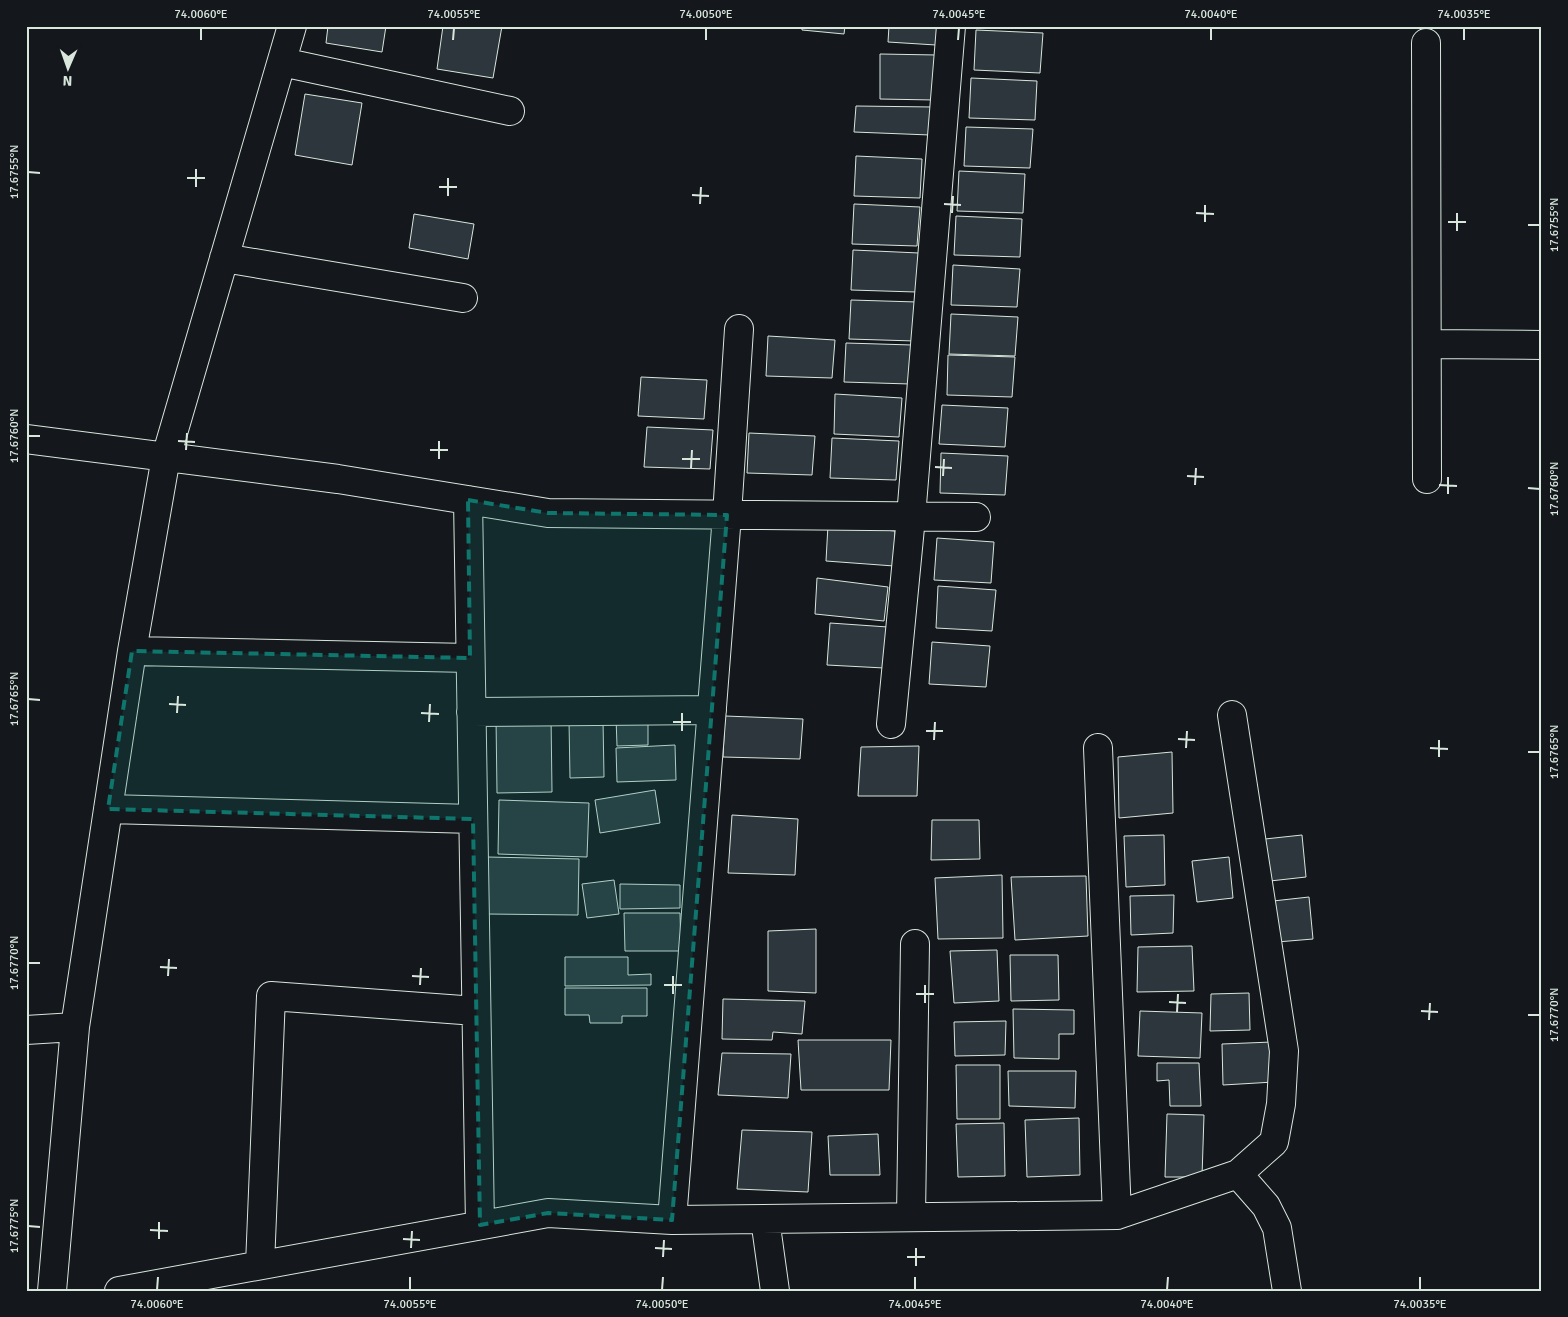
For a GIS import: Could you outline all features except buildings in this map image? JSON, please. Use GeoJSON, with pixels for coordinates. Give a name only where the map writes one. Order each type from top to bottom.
{"type":"FeatureCollection","features":[{"type":"Feature","properties":{"kind":"street"},"geometry":{"type":"LineString","coordinates":[[52,1291],[75,1027],[132,651],[166,457],[292,26]]}},
{"type":"Feature","properties":{"kind":"street"},"geometry":{"type":"LineString","coordinates":[[891,724],[911,517],[950,26]]}},
{"type":"Feature","properties":{"kind":"street"},"geometry":{"type":"LineString","coordinates":[[1426,43],[1427,479]]}},
{"type":"Feature","properties":{"kind":"street"},"geometry":{"type":"LineString","coordinates":[[282,62],[510,111]]}},
{"type":"Feature","properties":{"kind":"street"},"geometry":{"type":"LineString","coordinates":[[224,258],[464,298]]}},
{"type":"Feature","properties":{"kind":"street"},"geometry":{"type":"LineString","coordinates":[[672,1220],[727,515],[739,329]]}},
{"type":"Feature","properties":{"kind":"street"},"geometry":{"type":"LineString","coordinates":[[1427,344],[1542,345]]}},
{"type":"Feature","properties":{"kind":"street"},"geometry":{"type":"LineString","coordinates":[[26,440],[338,479],[548,513],[976,517]]}},
{"type":"Feature","properties":{"kind":"street"},"geometry":{"type":"LineString","coordinates":[[468,500],[480,1224]]}},
{"type":"Feature","properties":{"kind":"street"},"geometry":{"type":"LineString","coordinates":[[132,651],[470,658]]}},
{"type":"Feature","properties":{"kind":"street"},"geometry":{"type":"LineString","coordinates":[[471,712],[712,710]]}},
{"type":"Feature","properties":{"kind":"street"},"geometry":{"type":"LineString","coordinates":[[119,1291],[548,1213],[672,1220],[1117,1215],[1238,1174],[1274,1142],[1281,1104],[1284,1051],[1232,715]]}},
{"type":"Feature","properties":{"kind":"street"},"geometry":{"type":"LineString","coordinates":[[1098,748],[1117,1215]]}},
{"type":"Feature","properties":{"kind":"street"},"geometry":{"type":"LineString","coordinates":[[108,809],[473,819]]}},
{"type":"Feature","properties":{"kind":"street"},"geometry":{"type":"LineString","coordinates":[[911,1218],[915,944]]}},
{"type":"Feature","properties":{"kind":"street"},"geometry":{"type":"LineString","coordinates":[[260,1265],[271,996],[476,1011]]}},
{"type":"Feature","properties":{"kind":"street"},"geometry":{"type":"LineString","coordinates":[[26,1030],[75,1027]]}},
{"type":"Feature","properties":{"kind":"street"},"geometry":{"type":"LineString","coordinates":[[1238,1174],[1266,1206],[1277,1228],[1287,1291]]}},
{"type":"Feature","properties":{"kind":"street"},"geometry":{"type":"LineString","coordinates":[[765,1219],[775,1291]]}},
{"type":"Feature","properties":{"kind":"highlighted area"},"geometry":{"type":"Polygon","coordinates":[[[468,500],[548,513],[727,515],[672,1220],[548,1213],[480,1225],[473,819],[108,809],[132,651],[470,658],[468,500]]]}}]}
